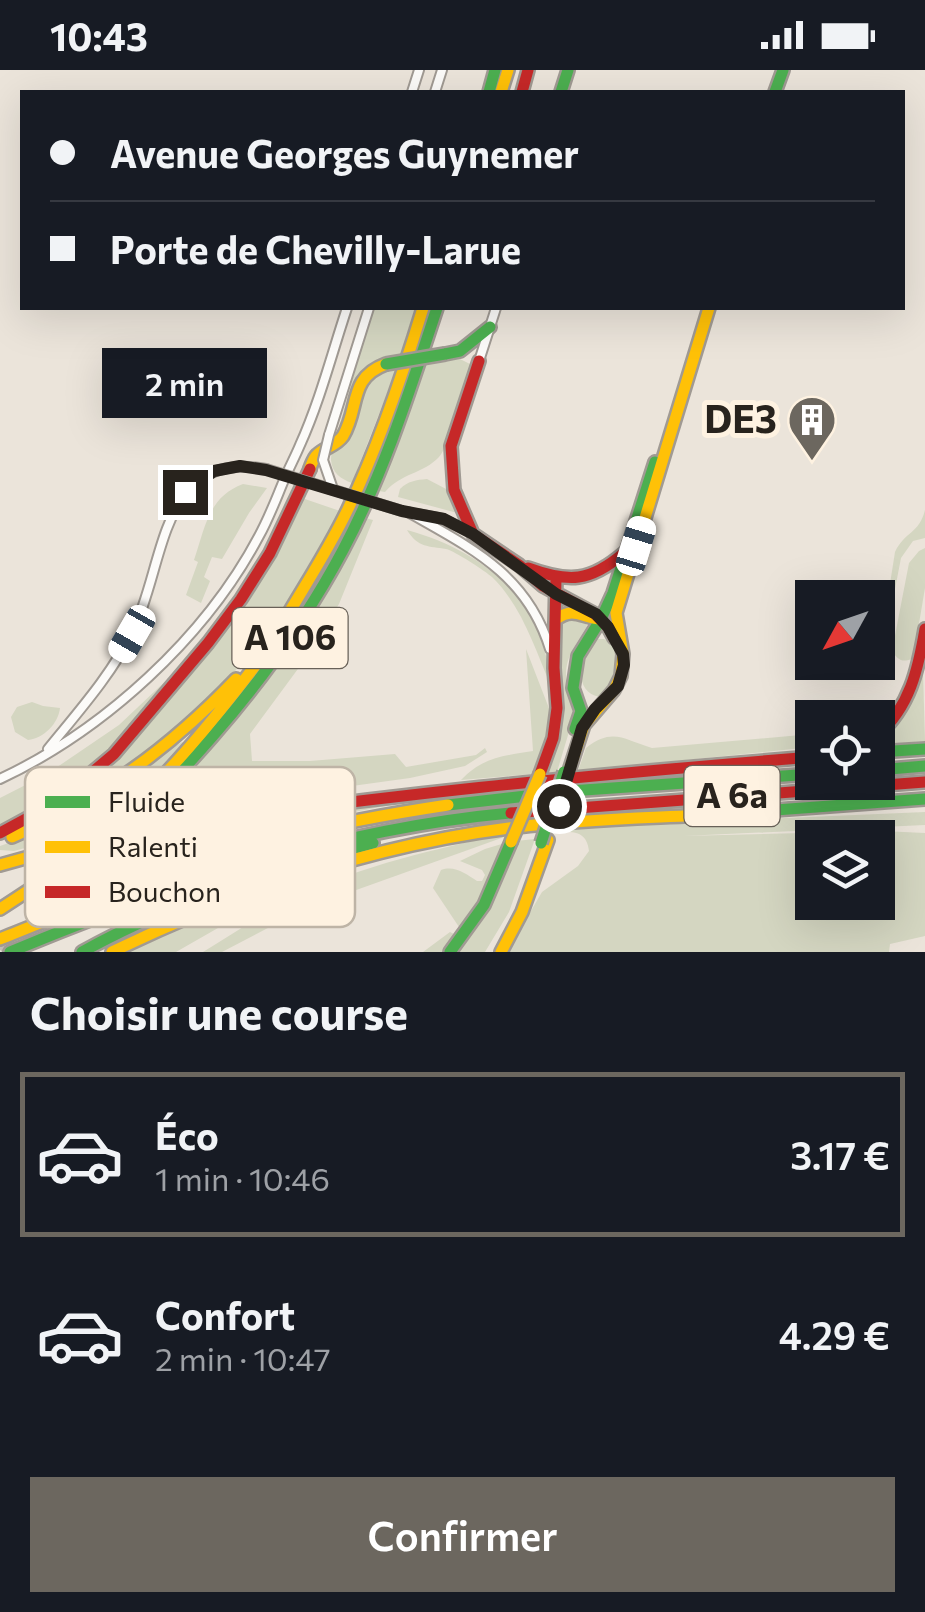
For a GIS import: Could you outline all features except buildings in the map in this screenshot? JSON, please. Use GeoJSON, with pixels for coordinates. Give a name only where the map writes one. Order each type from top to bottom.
{"type":"FeatureCollection","features":[{"type":"Feature","properties":{"kind":"main road","name":"A 106"},"geometry":{"type":"LineString","coordinates":[[142,767],[207,711],[278,624],[283,623],[346,514],[370,461],[422,310]]}},
{"type":"Feature","properties":{"kind":"main road","name":"A 106"},"geometry":{"type":"LineString","coordinates":[[187,767],[280,652],[344,549],[401,418],[436,310]]}},
{"type":"Feature","properties":{"kind":"main road"},"geometry":{"type":"LineString","coordinates":[[566,771],[582,728],[620,680],[623,654],[616,613],[708,310]]}},
{"type":"Feature","properties":{"kind":"main road"},"geometry":{"type":"LineString","coordinates":[[101,767],[208,644],[241,599],[270,553],[316,455],[343,435],[362,378],[386,364],[460,351],[490,327]]}},
{"type":"Feature","properties":{"kind":"main road"},"geometry":{"type":"LineString","coordinates":[[460,351],[479,361],[451,446],[454,490],[473,534],[556,594],[593,612],[594,625]]}},
{"type":"Feature","properties":{"kind":"main road"},"geometry":{"type":"LineString","coordinates":[[501,952],[529,897],[566,771],[581,711],[573,688],[578,656],[613,593],[648,479],[667,442]]}},
{"type":"Feature","properties":{"kind":"main road"},"geometry":{"type":"LineString","coordinates":[[519,565],[572,580],[608,567],[624,552]]}},
{"type":"Feature","properties":{"kind":"main road"},"geometry":{"type":"LineString","coordinates":[[450,952],[484,905],[548,754],[557,692],[556,578]]}},
{"type":"Feature","properties":{"kind":"main road"},"geometry":{"type":"LineString","coordinates":[[556,620],[572,611],[614,638],[623,654]]}},
{"type":"Feature","properties":{"kind":"main road"},"geometry":{"type":"LineString","coordinates":[[594,625],[616,613]]}},
{"type":"Feature","properties":{"kind":"main road"},"geometry":{"type":"LineString","coordinates":[[171,767],[229,702],[282,630],[283,623]]}},
{"type":"Feature","properties":{"kind":"main road"},"geometry":{"type":"LineString","coordinates":[[895,719],[909,699],[925,629]]}},
{"type":"Feature","properties":{"kind":"main road"},"geometry":{"type":"LineString","coordinates":[[574,678],[582,698],[595,709]]}},
{"type":"Feature","properties":{"kind":"main road"},"geometry":{"type":"LineString","coordinates":[[895,751],[925,749]]}},
{"type":"Feature","properties":{"kind":"main road"},"geometry":{"type":"LineString","coordinates":[[355,799],[795,758]]}},
{"type":"Feature","properties":{"kind":"main road"},"geometry":{"type":"LineString","coordinates":[[895,769],[925,766]]}},
{"type":"Feature","properties":{"kind":"main road","name":"A 6a"},"geometry":{"type":"LineString","coordinates":[[355,821],[521,796],[795,775]]}},
{"type":"Feature","properties":{"kind":"main road","name":"A 6a"},"geometry":{"type":"LineString","coordinates":[[355,837],[494,815],[925,782]]}},
{"type":"Feature","properties":{"kind":"main road"},"geometry":{"type":"LineString","coordinates":[[355,861],[461,835],[533,825],[925,799]]}},
{"type":"Feature","properties":{"kind":"main road"},"geometry":{"type":"LineString","coordinates":[[355,847],[494,815]]}},
{"type":"Feature","properties":{"kind":"main road"},"geometry":{"type":"LineString","coordinates":[[0,833],[25,819]]}},
{"type":"Feature","properties":{"kind":"main road","name":"A 106"},"geometry":{"type":"LineString","coordinates":[[0,842],[25,831]]}},
{"type":"Feature","properties":{"kind":"main road"},"geometry":{"type":"LineString","coordinates":[[492,952],[513,918],[545,841]]}},
{"type":"Feature","properties":{"kind":"main road"},"geometry":{"type":"LineString","coordinates":[[0,866],[25,859]]}},
{"type":"Feature","properties":{"kind":"main road"},"geometry":{"type":"LineString","coordinates":[[0,909],[25,893]]}},
{"type":"Feature","properties":{"kind":"main road","name":"A 6a"},"geometry":{"type":"LineString","coordinates":[[0,939],[29,927]]}},
{"type":"Feature","properties":{"kind":"main road","name":"A 6a"},"geometry":{"type":"LineString","coordinates":[[10,952],[71,927]]}},
{"type":"Feature","properties":{"kind":"main road"},"geometry":{"type":"LineString","coordinates":[[82,952],[133,927]]}},
{"type":"Feature","properties":{"kind":"main road"},"geometry":{"type":"LineString","coordinates":[[112,952],[169,927]]}},
{"type":"Feature","properties":{"kind":"street"},"geometry":{"type":"LineString","coordinates":[[0,780],[100,718],[138,686],[210,612],[265,524],[300,446],[347,310]]}},
{"type":"Feature","properties":{"kind":"street"},"geometry":{"type":"LineString","coordinates":[[333,489],[323,460],[368,310]]}},
{"type":"Feature","properties":{"kind":"street"},"geometry":{"type":"LineString","coordinates":[[479,361],[495,310]]}},
{"type":"Feature","properties":{"kind":"street"},"geometry":{"type":"LineString","coordinates":[[42,756],[95,691],[132,634],[152,585],[171,518],[185,492],[205,476],[222,468],[240,466],[266,470],[405,512],[444,519],[473,534]]}},
{"type":"Feature","properties":{"kind":"street"},"geometry":{"type":"LineString","coordinates":[[405,512],[484,556],[506,574],[537,617],[554,668]]}},
{"type":"Feature","properties":{"kind":"green space"},"geometry":{"type":"Polygon","coordinates":[[[372,310],[414,310],[400,357],[370,365],[338,430],[372,310]]]}},
{"type":"Feature","properties":{"kind":"green space"},"geometry":{"type":"Polygon","coordinates":[[[458,358],[472,365],[453,428],[439,457],[385,492],[379,491],[426,362],[458,358]]]}},
{"type":"Feature","properties":{"kind":"green space"},"geometry":{"type":"Polygon","coordinates":[[[397,368],[352,483],[333,469],[335,443],[369,376],[397,368]]]}},
{"type":"Feature","properties":{"kind":"green space"},"geometry":{"type":"Polygon","coordinates":[[[427,479],[448,490],[461,514],[398,497],[406,484],[427,479]]]}},
{"type":"Feature","properties":{"kind":"green space"},"geometry":{"type":"Polygon","coordinates":[[[243,484],[267,488],[222,559],[212,557],[204,577],[210,581],[201,603],[186,595],[205,525],[222,497],[243,484]]]}},
{"type":"Feature","properties":{"kind":"green space"},"geometry":{"type":"Polygon","coordinates":[[[302,498],[340,511],[282,611],[218,693],[134,767],[99,767],[222,633],[302,498]]]}},
{"type":"Feature","properties":{"kind":"green space"},"geometry":{"type":"Polygon","coordinates":[[[925,510],[925,538],[913,541],[901,558],[895,589],[895,580],[891,580],[895,552],[919,524],[925,510]]]}},
{"type":"Feature","properties":{"kind":"green space"},"geometry":{"type":"Polygon","coordinates":[[[365,518],[373,520],[339,604],[306,658],[250,734],[252,761],[395,754],[406,767],[476,755],[485,748],[487,752],[465,766],[355,786],[355,767],[192,767],[365,518]]]}},
{"type":"Feature","properties":{"kind":"green space"},"geometry":{"type":"Polygon","coordinates":[[[407,530],[462,552],[506,584],[537,629],[551,686],[520,614],[492,577],[450,551],[420,543],[407,530]]]}},
{"type":"Feature","properties":{"kind":"green space"},"geometry":{"type":"Polygon","coordinates":[[[925,548],[925,588],[914,653],[911,659],[902,660],[895,654],[895,635],[909,563],[925,548]]]}},
{"type":"Feature","properties":{"kind":"green space"},"geometry":{"type":"Polygon","coordinates":[[[566,616],[587,626],[570,655],[566,671],[574,715],[557,772],[545,773],[564,709],[560,628],[566,616]]]}},
{"type":"Feature","properties":{"kind":"green space"},"geometry":{"type":"Polygon","coordinates":[[[598,639],[614,645],[618,656],[612,687],[600,697],[585,688],[581,671],[586,652],[598,639]]]}},
{"type":"Feature","properties":{"kind":"green space"},"geometry":{"type":"Polygon","coordinates":[[[526,649],[552,716],[533,774],[461,780],[486,762],[533,751],[526,649]]]}},
{"type":"Feature","properties":{"kind":"green space"},"geometry":{"type":"Polygon","coordinates":[[[191,657],[96,767],[57,767],[119,725],[191,657]]]}},
{"type":"Feature","properties":{"kind":"green space"},"geometry":{"type":"Polygon","coordinates":[[[923,672],[925,741],[895,744],[895,716],[923,672]]]}},
{"type":"Feature","properties":{"kind":"green space"},"geometry":{"type":"Polygon","coordinates":[[[32,702],[60,708],[49,729],[28,740],[15,732],[11,717],[17,707],[32,702]]]}},
{"type":"Feature","properties":{"kind":"green space"},"geometry":{"type":"Polygon","coordinates":[[[795,735],[795,749],[578,771],[586,748],[604,738],[626,739],[652,748],[795,735]]]}},
{"type":"Feature","properties":{"kind":"green space"},"geometry":{"type":"Polygon","coordinates":[[[182,742],[187,743],[162,767],[140,767],[182,742]]]}},
{"type":"Feature","properties":{"kind":"green space"},"geometry":{"type":"Polygon","coordinates":[[[25,785],[25,814],[0,828],[0,798],[25,785]]]}},
{"type":"Feature","properties":{"kind":"green space"},"geometry":{"type":"Polygon","coordinates":[[[411,798],[412,801],[355,812],[355,806],[411,798]]]}},
{"type":"Feature","properties":{"kind":"green space"},"geometry":{"type":"Polygon","coordinates":[[[925,812],[925,825],[895,826],[895,820],[795,820],[795,831],[683,836],[795,833],[795,920],[895,920],[895,832],[925,833],[925,936],[890,944],[889,952],[507,952],[542,892],[578,866],[589,851],[582,836],[557,832],[557,828],[925,812]]]}},
{"type":"Feature","properties":{"kind":"green space"},"geometry":{"type":"Polygon","coordinates":[[[509,833],[355,890],[355,873],[509,833]]]}},
{"type":"Feature","properties":{"kind":"green space"},"geometry":{"type":"Polygon","coordinates":[[[25,836],[25,848],[0,850],[0,846],[25,836]]]}},
{"type":"Feature","properties":{"kind":"green space"},"geometry":{"type":"Polygon","coordinates":[[[535,839],[509,912],[485,952],[458,952],[484,918],[516,841],[535,839]]]}},
{"type":"Feature","properties":{"kind":"green space"},"geometry":{"type":"Polygon","coordinates":[[[505,843],[483,897],[443,952],[423,952],[459,927],[433,888],[441,870],[456,869],[482,881],[482,870],[460,861],[505,843]]]}},
{"type":"Feature","properties":{"kind":"green space"},"geometry":{"type":"Polygon","coordinates":[[[183,927],[220,927],[176,952],[128,952],[183,927]]]}},
{"type":"Feature","properties":{"kind":"green space"},"geometry":{"type":"Polygon","coordinates":[[[244,927],[270,927],[222,952],[203,952],[244,927]]]}},
{"type":"Feature","properties":{"kind":"tunnel"},"geometry":{"type":"LineString","coordinates":[[2,952],[29,927]]}},
{"type":"Feature","properties":{"kind":"traffic: fast"},"geometry":{"type":"LineString","coordinates":[[490,90],[495,70]]}},
{"type":"Feature","properties":{"kind":"traffic: fast"},"geometry":{"type":"LineString","coordinates":[[562,90],[568,70]]}},
{"type":"Feature","properties":{"kind":"traffic: fast"},"geometry":{"type":"LineString","coordinates":[[776,90],[783,70]]}},
{"type":"Feature","properties":{"kind":"traffic: fast"},"geometry":{"type":"LineString","coordinates":[[185,767],[283,647],[343,550],[395,431],[436,310]]}},
{"type":"Feature","properties":{"kind":"traffic: fast"},"geometry":{"type":"LineString","coordinates":[[445,354],[460,351],[490,327]]}},
{"type":"Feature","properties":{"kind":"traffic: fast"},"geometry":{"type":"LineString","coordinates":[[386,364],[445,354]]}},
{"type":"Feature","properties":{"kind":"traffic: fast"},"geometry":{"type":"LineString","coordinates":[[575,729],[581,711],[573,688],[578,656],[613,593],[655,462]]}},
{"type":"Feature","properties":{"kind":"traffic: fast"},"geometry":{"type":"LineString","coordinates":[[895,751],[925,749]]}},
{"type":"Feature","properties":{"kind":"traffic: fast"},"geometry":{"type":"LineString","coordinates":[[895,769],[925,766]]}},
{"type":"Feature","properties":{"kind":"traffic: fast"},"geometry":{"type":"LineString","coordinates":[[541,843],[564,772]]}},
{"type":"Feature","properties":{"kind":"traffic: fast"},"geometry":{"type":"LineString","coordinates":[[448,805],[570,791],[795,775]]}},
{"type":"Feature","properties":{"kind":"traffic: fast"},"geometry":{"type":"LineString","coordinates":[[722,814],[925,799]]}},
{"type":"Feature","properties":{"kind":"traffic: fast"},"geometry":{"type":"LineString","coordinates":[[355,838],[511,813]]}},
{"type":"Feature","properties":{"kind":"traffic: fast"},"geometry":{"type":"LineString","coordinates":[[450,952],[484,905],[511,842]]}},
{"type":"Feature","properties":{"kind":"traffic: fast"},"geometry":{"type":"LineString","coordinates":[[355,848],[373,843]]}},
{"type":"Feature","properties":{"kind":"traffic: fast"},"geometry":{"type":"LineString","coordinates":[[10,952],[74,927]]}},
{"type":"Feature","properties":{"kind":"traffic: fast"},"geometry":{"type":"LineString","coordinates":[[82,952],[131,927]]}},
{"type":"Feature","properties":{"kind":"traffic: slow"},"geometry":{"type":"LineString","coordinates":[[502,90],[508,70]]}},
{"type":"Feature","properties":{"kind":"traffic: slow"},"geometry":{"type":"LineString","coordinates":[[171,767],[282,630],[333,538],[389,410],[422,310]]}},
{"type":"Feature","properties":{"kind":"traffic: slow"},"geometry":{"type":"LineString","coordinates":[[569,771],[584,725],[621,676],[623,654],[616,613],[708,310]]}},
{"type":"Feature","properties":{"kind":"traffic: slow"},"geometry":{"type":"LineString","coordinates":[[310,469],[316,456],[343,436],[360,385],[386,364]]}},
{"type":"Feature","properties":{"kind":"traffic: slow"},"geometry":{"type":"LineString","coordinates":[[556,619],[573,613],[601,619]]}},
{"type":"Feature","properties":{"kind":"traffic: slow"},"geometry":{"type":"LineString","coordinates":[[136,767],[185,728],[236,679]]}},
{"type":"Feature","properties":{"kind":"traffic: slow"},"geometry":{"type":"LineString","coordinates":[[511,842],[540,774]]}},
{"type":"Feature","properties":{"kind":"traffic: slow"},"geometry":{"type":"LineString","coordinates":[[355,821],[448,805]]}},
{"type":"Feature","properties":{"kind":"traffic: slow"},"geometry":{"type":"LineString","coordinates":[[355,859],[464,835],[543,824],[722,814]]}},
{"type":"Feature","properties":{"kind":"traffic: slow"},"geometry":{"type":"LineString","coordinates":[[12,837],[25,831]]}},
{"type":"Feature","properties":{"kind":"traffic: slow"},"geometry":{"type":"LineString","coordinates":[[501,952],[522,912],[548,840]]}},
{"type":"Feature","properties":{"kind":"traffic: slow"},"geometry":{"type":"LineString","coordinates":[[0,865],[25,858]]}},
{"type":"Feature","properties":{"kind":"traffic: slow"},"geometry":{"type":"LineString","coordinates":[[0,909],[25,893]]}},
{"type":"Feature","properties":{"kind":"traffic: slow"},"geometry":{"type":"LineString","coordinates":[[0,939],[31,927]]}},
{"type":"Feature","properties":{"kind":"traffic: slow"},"geometry":{"type":"LineString","coordinates":[[112,952],[167,927]]}},
{"type":"Feature","properties":{"kind":"traffic: jam"},"geometry":{"type":"LineString","coordinates":[[523,90],[528,70]]}},
{"type":"Feature","properties":{"kind":"traffic: jam"},"geometry":{"type":"LineString","coordinates":[[479,361],[451,446],[454,490],[473,534],[543,586],[595,614],[614,638]]}},
{"type":"Feature","properties":{"kind":"traffic: jam"},"geometry":{"type":"LineString","coordinates":[[99,767],[114,754],[241,599],[270,553],[310,469]]}},
{"type":"Feature","properties":{"kind":"traffic: jam"},"geometry":{"type":"LineString","coordinates":[[528,568],[556,576],[579,577],[600,570],[624,553]]}},
{"type":"Feature","properties":{"kind":"traffic: jam"},"geometry":{"type":"LineString","coordinates":[[540,774],[553,738],[557,708],[556,578]]}},
{"type":"Feature","properties":{"kind":"traffic: jam"},"geometry":{"type":"LineString","coordinates":[[895,716],[911,686],[925,629]]}},
{"type":"Feature","properties":{"kind":"traffic: jam"},"geometry":{"type":"LineString","coordinates":[[355,802],[795,758]]}},
{"type":"Feature","properties":{"kind":"traffic: jam"},"geometry":{"type":"LineString","coordinates":[[511,813],[925,782]]}},
{"type":"Feature","properties":{"kind":"traffic: jam"},"geometry":{"type":"LineString","coordinates":[[0,833],[25,819]]}},
{"type":"Feature","properties":{"kind":"place","name":"DE3"},"geometry":{"type":"Point","coordinates":[812,462]}},
{"type":"Feature","properties":{"kind":"route"},"geometry":{"type":"LineString","coordinates":[[185,492],[214,471],[240,466],[444,519],[473,534],[556,594],[596,614],[623,654],[624,665],[618,686],[582,728],[559,806]]}}]}
